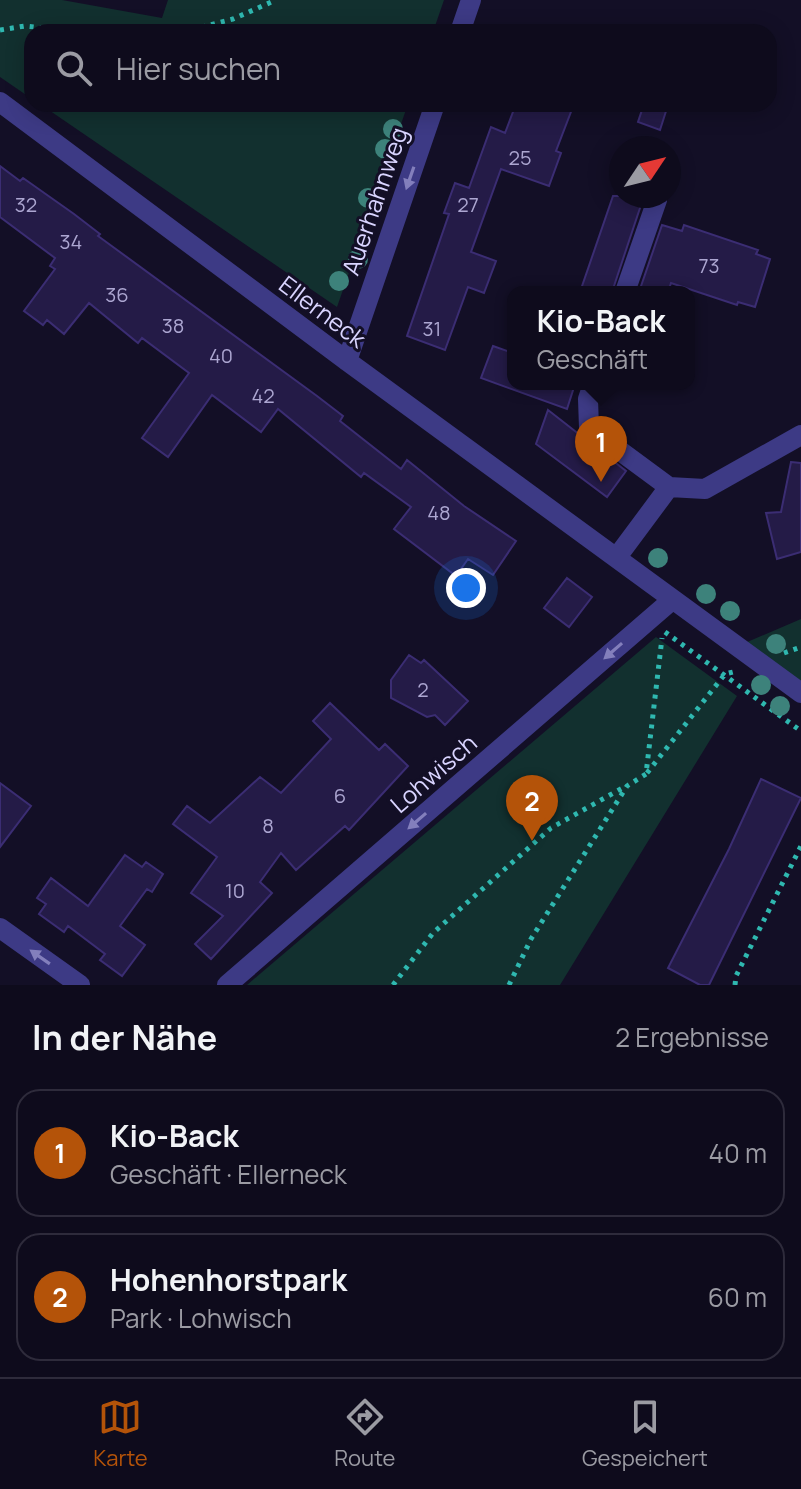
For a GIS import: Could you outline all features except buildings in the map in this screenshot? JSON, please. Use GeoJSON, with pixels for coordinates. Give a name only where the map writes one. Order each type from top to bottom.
{"type":"FeatureCollection","features":[{"type":"Feature","properties":{"kind":"street"},"geometry":{"type":"LineString","coordinates":[[463,24],[471,0]]}},
{"type":"Feature","properties":{"kind":"street","name":"Ellerneck"},"geometry":{"type":"LineString","coordinates":[[0,102],[801,693]]}},
{"type":"Feature","properties":{"kind":"street","name":"Auerhahnweg"},"geometry":{"type":"LineString","coordinates":[[347,361],[432,112]]}},
{"type":"Feature","properties":{"kind":"street"},"geometry":{"type":"LineString","coordinates":[[627,286],[654,208]]}},
{"type":"Feature","properties":{"kind":"street"},"geometry":{"type":"LineString","coordinates":[[591,390],[588,399],[589,428],[669,487],[705,489],[801,435]]}},
{"type":"Feature","properties":{"kind":"street"},"geometry":{"type":"LineString","coordinates":[[617,557],[669,487]]}},
{"type":"Feature","properties":{"kind":"street","name":"Lohwisch"},"geometry":{"type":"LineString","coordinates":[[227,985],[672,600]]}},
{"type":"Feature","properties":{"kind":"street"},"geometry":{"type":"LineString","coordinates":[[0,928],[80,985]]}},
{"type":"Feature","properties":{"kind":"path"},"geometry":{"type":"LineString","coordinates":[[213,24],[276,0]]}},
{"type":"Feature","properties":{"kind":"path"},"geometry":{"type":"LineString","coordinates":[[0,30],[24,26]]}},
{"type":"Feature","properties":{"kind":"path"},"geometry":{"type":"LineString","coordinates":[[646,774],[664,631],[672,600]]}},
{"type":"Feature","properties":{"kind":"path"},"geometry":{"type":"LineString","coordinates":[[664,631],[801,731]]}},
{"type":"Feature","properties":{"kind":"path"},"geometry":{"type":"LineString","coordinates":[[393,985],[433,933],[551,828],[646,774],[725,674],[801,647]]}},
{"type":"Feature","properties":{"kind":"path"},"geometry":{"type":"LineString","coordinates":[[509,985],[531,939],[627,786]]}},
{"type":"Feature","properties":{"kind":"path"},"geometry":{"type":"LineString","coordinates":[[735,985],[736,976],[801,846]]}},
{"type":"Feature","properties":{"kind":"green space"},"geometry":{"type":"Polygon","coordinates":[[[0,0],[62,0],[162,18],[168,0],[444,0],[436,24],[24,24],[24,94],[0,77],[0,0]]]}},
{"type":"Feature","properties":{"kind":"green space"},"geometry":{"type":"Polygon","coordinates":[[[52,112],[405,112],[337,307],[52,112]]]}},
{"type":"Feature","properties":{"kind":"green space"},"geometry":{"type":"Polygon","coordinates":[[[801,619],[801,693],[738,646],[801,619]]]}},
{"type":"Feature","properties":{"kind":"green space"},"geometry":{"type":"Polygon","coordinates":[[[656,637],[737,696],[560,985],[247,985],[656,637]]]}},
{"type":"Feature","properties":{"kind":"place","name":"Kio-Back"},"geometry":{"type":"Point","coordinates":[601,482]}},
{"type":"Feature","properties":{"kind":"place","name":"Hohenhorstpark"},"geometry":{"type":"Point","coordinates":[532,841]}}]}
